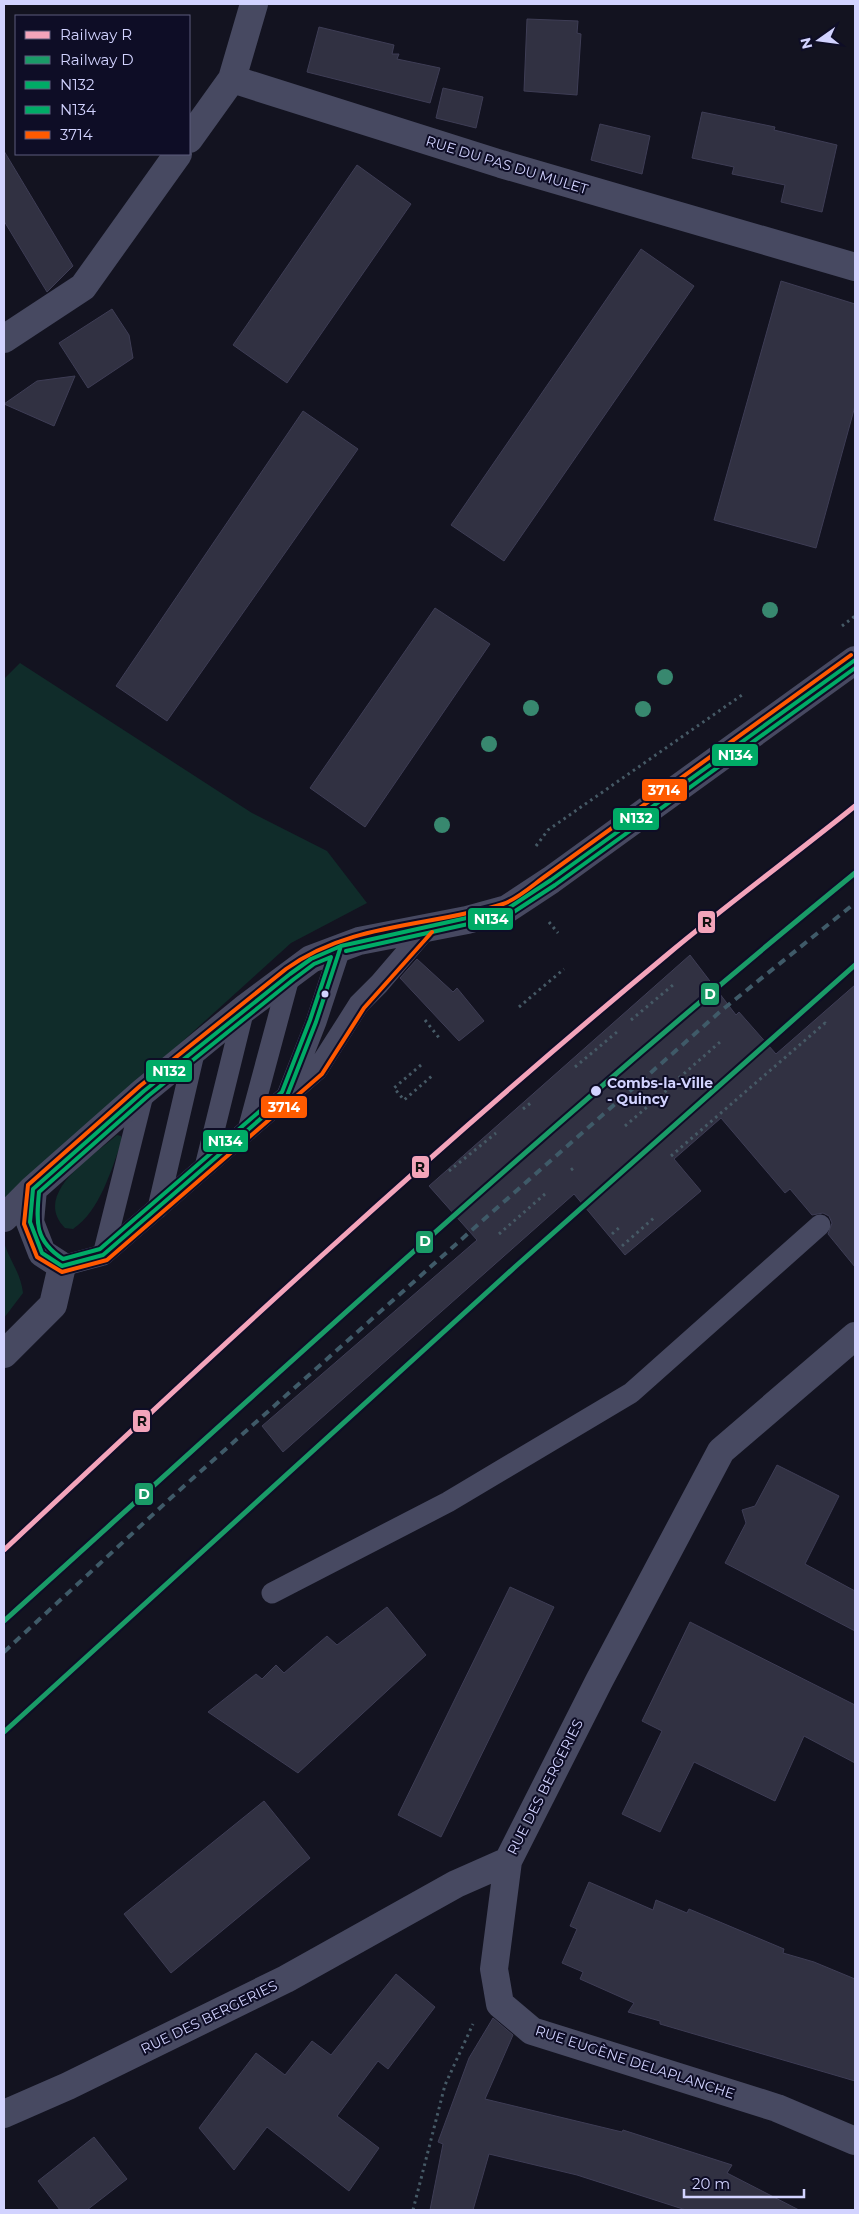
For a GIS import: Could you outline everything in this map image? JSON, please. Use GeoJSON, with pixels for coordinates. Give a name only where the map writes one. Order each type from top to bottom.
{"type":"FeatureCollection","features":[{"type":"Feature","properties":{"kind":"street"},"geometry":{"type":"LineString","coordinates":[[190,138],[232,79],[254,4]]}},
{"type":"Feature","properties":{"kind":"street","name":"RUE DU PAS DU MULET"},"geometry":{"type":"LineString","coordinates":[[232,79],[501,164],[855,267]]}},
{"type":"Feature","properties":{"kind":"street"},"geometry":{"type":"LineString","coordinates":[[4,339],[83,287],[177,155]]}},
{"type":"Feature","properties":{"kind":"street"},"geometry":{"type":"LineString","coordinates":[[4,1218],[33,1189],[144,1091],[244,1009],[311,959],[341,946],[507,909],[551,880],[855,660]]}},
{"type":"Feature","properties":{"kind":"street"},"geometry":{"type":"LineString","coordinates":[[8,1345],[53,1305],[62,1266],[42,1253],[30,1222],[33,1189]]}},
{"type":"Feature","properties":{"kind":"street","name":"RUE DES BERGERIES"},"geometry":{"type":"LineString","coordinates":[[4,2114],[68,2086],[286,1979],[456,1884],[508,1861],[598,1681],[721,1451],[855,1336]]}},
{"type":"Feature","properties":{"kind":"street"},"geometry":{"type":"LineString","coordinates":[[500,2004],[494,1969],[508,1861]]}},
{"type":"Feature","properties":{"kind":"street","name":"RUE EUGÈNE DELAPLANCHE"},"geometry":{"type":"LineString","coordinates":[[500,2004],[532,2031],[777,2108],[855,2142]]}},
{"type":"Feature","properties":{"kind":"lane"},"geometry":{"type":"LineString","coordinates":[[62,1266],[103,1255],[317,1070],[359,1004],[379,984],[426,928]]}},
{"type":"Feature","properties":{"kind":"lane"},"geometry":{"type":"LineString","coordinates":[[287,1096],[316,1022],[341,946]]}},
{"type":"Feature","properties":{"kind":"lane"},"geometry":{"type":"LineString","coordinates":[[248,1130],[290,974]]}},
{"type":"Feature","properties":{"kind":"lane"},"geometry":{"type":"LineString","coordinates":[[205,1167],[244,1009]]}},
{"type":"Feature","properties":{"kind":"lane"},"geometry":{"type":"LineString","coordinates":[[158,1208],[195,1049]]}},
{"type":"Feature","properties":{"kind":"lane"},"geometry":{"type":"LineString","coordinates":[[103,1255],[144,1091]]}},
{"type":"Feature","properties":{"kind":"lane"},"geometry":{"type":"LineString","coordinates":[[272,1593],[448,1502],[631,1393],[820,1224]]}},
{"type":"Feature","properties":{"kind":"path"},"geometry":{"type":"LineString","coordinates":[[839,628],[855,616]]}},
{"type":"Feature","properties":{"kind":"path"},"geometry":{"type":"LineString","coordinates":[[531,851],[548,830],[750,690]]}},
{"type":"Feature","properties":{"kind":"path"},"geometry":{"type":"LineString","coordinates":[[519,1008],[564,969]]}},
{"type":"Feature","properties":{"kind":"path"},"geometry":{"type":"LineString","coordinates":[[631,1020],[673,985]]}},
{"type":"Feature","properties":{"kind":"path"},"geometry":{"type":"LineString","coordinates":[[425,1020],[440,1039]]}},
{"type":"Feature","properties":{"kind":"path"},"geometry":{"type":"LineString","coordinates":[[671,1156],[825,1024],[827,1027]]}},
{"type":"Feature","properties":{"kind":"path"},"geometry":{"type":"LineString","coordinates":[[575,1067],[617,1032]]}},
{"type":"Feature","properties":{"kind":"path"},"geometry":{"type":"LineString","coordinates":[[679,1078],[720,1042]]}},
{"type":"Feature","properties":{"kind":"path"},"geometry":{"type":"LineString","coordinates":[[421,1065],[394,1088],[404,1100],[433,1075]]}},
{"type":"Feature","properties":{"kind":"path"},"geometry":{"type":"LineString","coordinates":[[625,1126],[667,1090]]}},
{"type":"Feature","properties":{"kind":"path"},"geometry":{"type":"LineString","coordinates":[[523,1109],[532,1102]]}},
{"type":"Feature","properties":{"kind":"path"},"geometry":{"type":"LineString","coordinates":[[449,1171],[496,1133]]}},
{"type":"Feature","properties":{"kind":"path"},"geometry":{"type":"LineString","coordinates":[[571,1170],[576,1166]]}},
{"type":"Feature","properties":{"kind":"path"},"geometry":{"type":"LineString","coordinates":[[499,1234],[545,1194]]}},
{"type":"Feature","properties":{"kind":"path"},"geometry":{"type":"LineString","coordinates":[[622,1246],[656,1216]]}},
{"type":"Feature","properties":{"kind":"path"},"geometry":{"type":"LineString","coordinates":[[612,1234],[621,1226]]}},
{"type":"Feature","properties":{"kind":"path"},"geometry":{"type":"LineString","coordinates":[[412,2210],[445,2085],[466,2034],[470,2026],[500,2004]]}},
{"type":"Feature","properties":{"kind":"green space"},"geometry":{"type":"Polygon","coordinates":[[[20,663],[252,813],[327,851],[367,903],[291,943],[4,1203],[4,679],[20,663]]]}},
{"type":"Feature","properties":{"kind":"green space"},"geometry":{"type":"Polygon","coordinates":[[[117,1135],[121,1136],[122,1141],[104,1189],[82,1221],[73,1229],[65,1228],[56,1215],[55,1202],[60,1189],[81,1165],[117,1135]]]}},
{"type":"Feature","properties":{"kind":"green space"},"geometry":{"type":"Polygon","coordinates":[[[4,1242],[20,1279],[23,1293],[4,1318],[4,1242]]]}},
{"type":"Feature","properties":{"kind":"building"},"geometry":{"type":"Polygon","coordinates":[[[527,19],[578,21],[577,33],[581,34],[577,95],[524,91],[527,19]]]}},
{"type":"Feature","properties":{"kind":"building"},"geometry":{"type":"Polygon","coordinates":[[[319,27],[394,45],[392,54],[399,54],[397,59],[440,68],[430,103],[307,72],[319,27]]]}},
{"type":"Feature","properties":{"kind":"building"},"geometry":{"type":"Polygon","coordinates":[[[443,88],[483,97],[476,128],[436,118],[443,88]]]}},
{"type":"Feature","properties":{"kind":"building"},"geometry":{"type":"Polygon","coordinates":[[[702,112],[775,127],[774,130],[837,145],[822,212],[781,202],[785,185],[732,174],[734,167],[692,158],[702,112]]]}},
{"type":"Feature","properties":{"kind":"building"},"geometry":{"type":"Polygon","coordinates":[[[600,124],[650,136],[642,174],[591,160],[600,124]]]}},
{"type":"Feature","properties":{"kind":"building"},"geometry":{"type":"Polygon","coordinates":[[[4,151],[73,266],[47,292],[4,221],[4,151]]]}},
{"type":"Feature","properties":{"kind":"building"},"geometry":{"type":"Polygon","coordinates":[[[357,165],[411,204],[287,383],[233,345],[357,165]]]}},
{"type":"Feature","properties":{"kind":"building"},"geometry":{"type":"Polygon","coordinates":[[[641,249],[694,286],[504,561],[451,525],[641,249]]]}},
{"type":"Feature","properties":{"kind":"building"},"geometry":{"type":"Polygon","coordinates":[[[781,281],[855,304],[855,406],[816,548],[714,520],[781,281]]]}},
{"type":"Feature","properties":{"kind":"building"},"geometry":{"type":"Polygon","coordinates":[[[112,309],[129,335],[133,358],[88,388],[59,343],[112,309]]]}},
{"type":"Feature","properties":{"kind":"building"},"geometry":{"type":"Polygon","coordinates":[[[75,376],[54,426],[4,404],[37,381],[75,376]]]}},
{"type":"Feature","properties":{"kind":"building"},"geometry":{"type":"Polygon","coordinates":[[[303,411],[358,449],[167,721],[116,686],[303,411]]]}},
{"type":"Feature","properties":{"kind":"building"},"geometry":{"type":"Polygon","coordinates":[[[435,608],[490,644],[365,827],[310,788],[435,608]]]}},
{"type":"Feature","properties":{"kind":"building"},"geometry":{"type":"Polygon","coordinates":[[[690,955],[736,1015],[739,1012],[776,1054],[855,985],[855,1267],[828,1234],[832,1223],[829,1216],[823,1213],[812,1215],[790,1189],[785,1193],[721,1118],[674,1159],[701,1191],[625,1255],[574,1194],[283,1452],[262,1426],[477,1240],[429,1186],[690,955]]]}},
{"type":"Feature","properties":{"kind":"building"},"geometry":{"type":"Polygon","coordinates":[[[417,959],[453,992],[457,988],[484,1021],[459,1041],[400,978],[417,959]]]}},
{"type":"Feature","properties":{"kind":"building"},"geometry":{"type":"Polygon","coordinates":[[[777,1465],[839,1496],[805,1564],[855,1591],[855,1631],[725,1563],[746,1523],[742,1510],[755,1506],[777,1465]]]}},
{"type":"Feature","properties":{"kind":"building"},"geometry":{"type":"Polygon","coordinates":[[[510,1587],[554,1607],[441,1837],[398,1815],[510,1587]]]}},
{"type":"Feature","properties":{"kind":"building"},"geometry":{"type":"Polygon","coordinates":[[[387,1607],[426,1655],[298,1773],[208,1712],[256,1674],[262,1679],[276,1665],[284,1673],[327,1636],[337,1645],[387,1607]]]}},
{"type":"Feature","properties":{"kind":"building"},"geometry":{"type":"Polygon","coordinates":[[[690,1622],[855,1705],[855,1763],[804,1736],[775,1801],[694,1762],[660,1832],[622,1814],[662,1731],[642,1721],[690,1622]]]}},
{"type":"Feature","properties":{"kind":"building"},"geometry":{"type":"Polygon","coordinates":[[[264,1801],[310,1858],[171,1973],[124,1914],[264,1801]]]}},
{"type":"Feature","properties":{"kind":"building"},"geometry":{"type":"Polygon","coordinates":[[[589,1882],[653,1910],[656,1900],[687,1913],[689,1909],[784,1949],[783,1953],[814,1962],[855,1979],[855,2081],[660,2024],[660,2021],[628,2012],[634,2003],[580,1979],[583,1972],[562,1963],[577,1929],[570,1926],[589,1882]]]}},
{"type":"Feature","properties":{"kind":"building"},"geometry":{"type":"Polygon","coordinates":[[[396,1974],[435,2007],[388,2069],[378,2061],[337,2116],[379,2148],[349,2191],[267,2127],[234,2170],[199,2128],[256,2053],[285,2075],[312,2041],[331,2055],[396,1974]]]}},
{"type":"Feature","properties":{"kind":"building"},"geometry":{"type":"Polygon","coordinates":[[[493,2018],[513,2035],[485,2099],[622,2132],[623,2130],[732,2165],[727,2173],[799,2210],[686,2210],[577,2175],[489,2154],[473,2210],[430,2210],[443,2144],[438,2142],[469,2058],[493,2018]]]}},
{"type":"Feature","properties":{"kind":"building"},"geometry":{"type":"Polygon","coordinates":[[[94,2137],[127,2179],[87,2210],[60,2210],[38,2181],[94,2137]]]}},
{"type":"Feature","properties":{"kind":"railway"},"geometry":{"type":"LineString","coordinates":[[4,1652],[173,1496],[481,1222],[722,1010],[855,903]]}},
{"type":"Feature","properties":{"kind":"rail line","name":"R"},"geometry":{"type":"LineString","coordinates":[[4,1550],[249,1322],[414,1172],[691,935],[855,806]]}},
{"type":"Feature","properties":{"kind":"rail line","name":"D"},"geometry":{"type":"LineString","coordinates":[[4,1621],[319,1336],[531,1148],[746,963],[855,873]]}},
{"type":"Feature","properties":{"kind":"rail line","name":"D"},"geometry":{"type":"LineString","coordinates":[[4,1732],[516,1266],[855,965]]}},
{"type":"Feature","properties":{"kind":"transit line","name":"3714"},"geometry":{"type":"LineString","coordinates":[[432,932],[364,1008],[322,1074],[107,1260],[62,1272],[37,1257],[24,1224],[28,1185],[140,1086],[286,969],[311,954],[337,942],[364,934],[475,911],[503,904],[514,899],[851,655]]}},
{"type":"Feature","properties":{"kind":"transit line","name":"N132"},"geometry":{"type":"LineString","coordinates":[[62,1266],[42,1253],[30,1222],[33,1189],[144,1091],[290,974],[311,959],[341,946],[507,909],[551,880],[855,660]]}},
{"type":"Feature","properties":{"kind":"transit line","name":"N134"},"geometry":{"type":"LineString","coordinates":[[346,951],[509,915],[555,885],[855,668]]}},
{"type":"Feature","properties":{"kind":"transit line","name":"N132"},"geometry":{"type":"LineString","coordinates":[[62,1266],[103,1255],[287,1096],[316,1022],[341,946]]}},
{"type":"Feature","properties":{"kind":"transit line","name":"N134"},"geometry":{"type":"LineString","coordinates":[[331,957],[310,1020],[282,1092],[100,1249],[63,1259],[54,1252],[42,1238],[39,1230],[39,1192],[148,1096],[294,979],[314,964],[331,957]]}},
{"type":"Feature","properties":{"kind":"place","name":"Combs-la-Ville - Quincy"},"geometry":{"type":"Point","coordinates":[596,1091]}}]}
